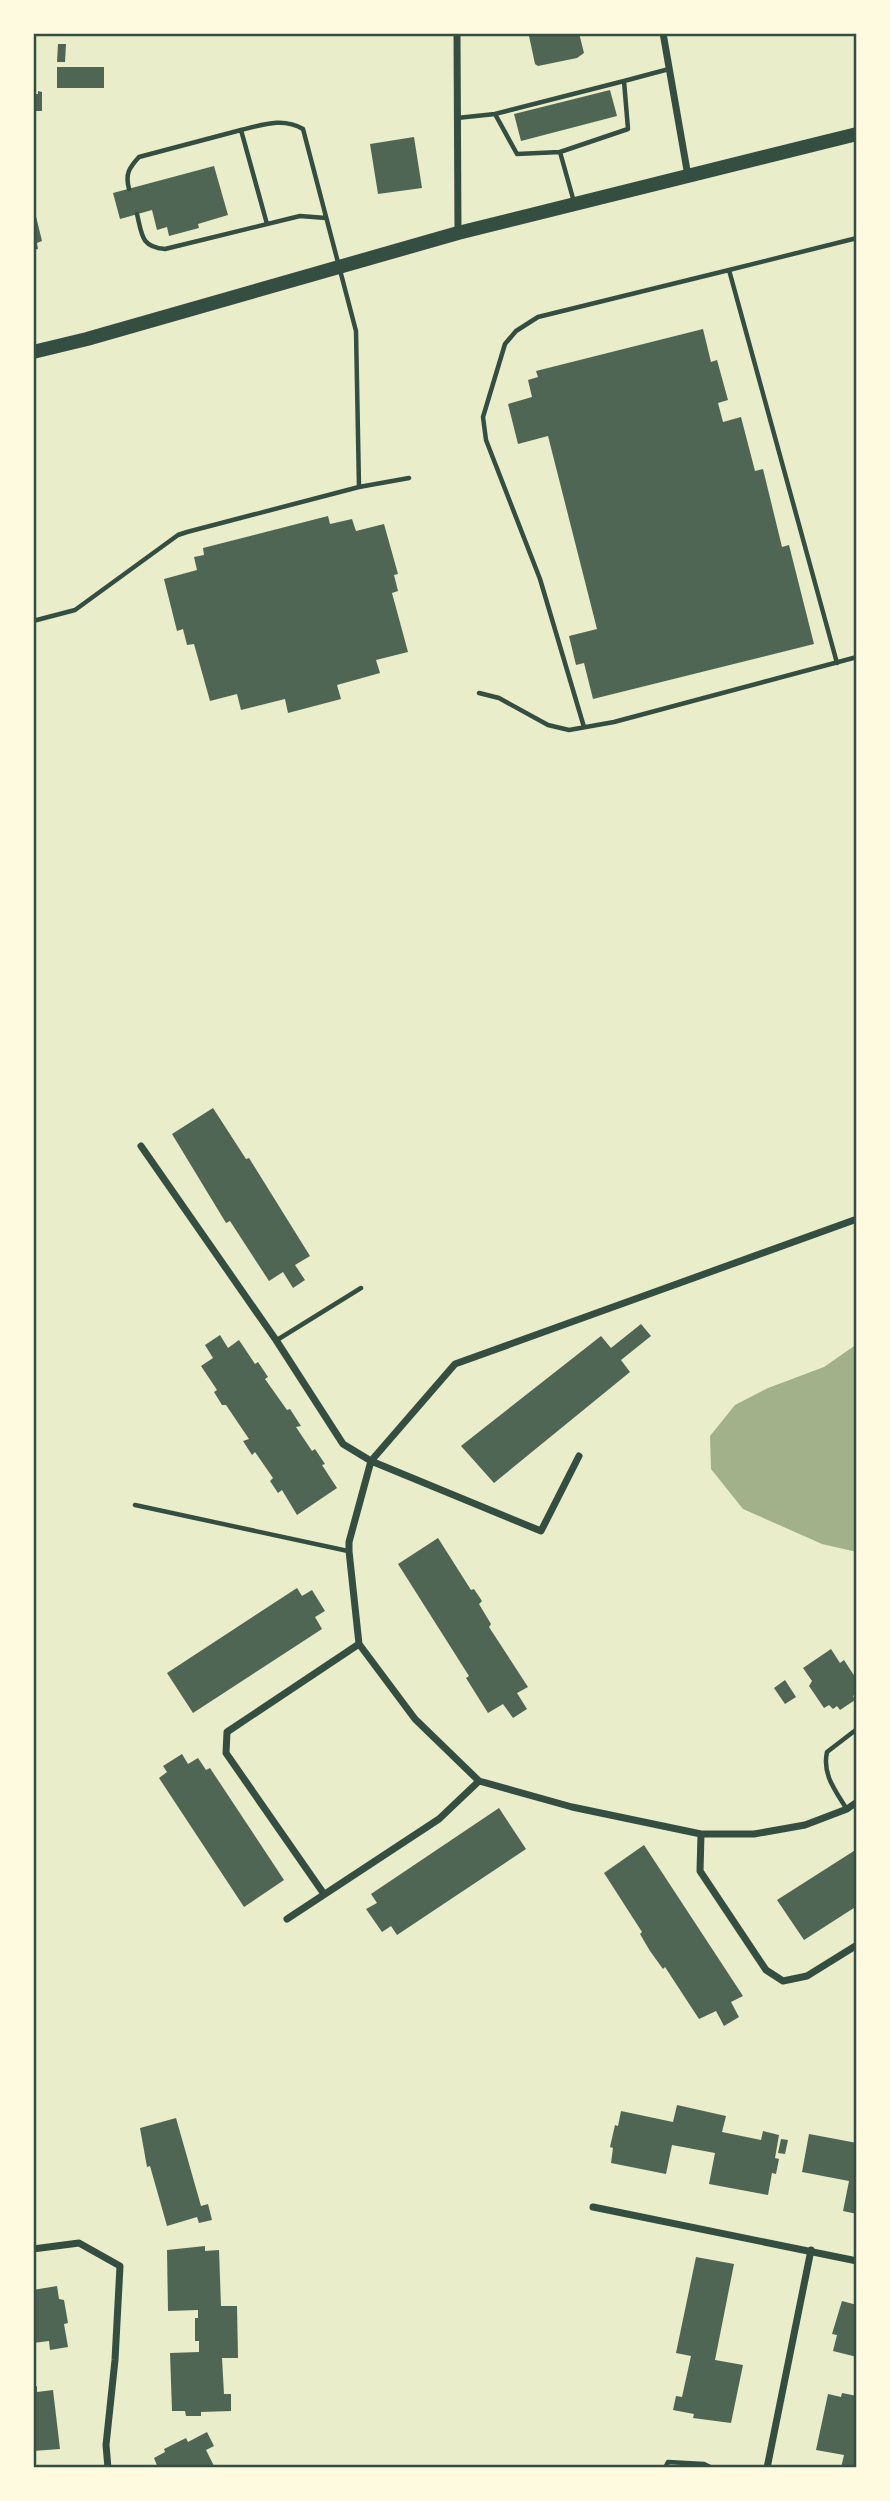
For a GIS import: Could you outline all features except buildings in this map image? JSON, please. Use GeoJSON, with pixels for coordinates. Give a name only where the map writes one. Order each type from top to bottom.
{"type":"FeatureCollection","features":[{"type":"Feature","properties":{"kind":"main road"},"geometry":{"type":"LineString","coordinates":[[33,352],[100,336],[458,233],[857,134]]}},
{"type":"Feature","properties":{"kind":"street"},"geometry":{"type":"LineString","coordinates":[[457,33],[458,233]]}},
{"type":"Feature","properties":{"kind":"street"},"geometry":{"type":"LineString","coordinates":[[663,33],[688,177]]}},
{"type":"Feature","properties":{"kind":"street"},"geometry":{"type":"LineString","coordinates":[[141,1146],[276,1340],[343,1444],[371,1461],[541,1531],[579,1456]]}},
{"type":"Feature","properties":{"kind":"street"},"geometry":{"type":"LineString","coordinates":[[857,1219],[455,1364],[371,1461],[349,1551],[359,1644],[415,1719],[479,1781],[572,1807],[701,1834],[754,1834],[805,1825],[847,1809],[857,1802]]}},
{"type":"Feature","properties":{"kind":"street"},"geometry":{"type":"LineString","coordinates":[[324,1894],[226,1753],[227,1732],[359,1644]]}},
{"type":"Feature","properties":{"kind":"street"},"geometry":{"type":"LineString","coordinates":[[287,1919],[439,1819],[479,1781]]}},
{"type":"Feature","properties":{"kind":"street"},"geometry":{"type":"LineString","coordinates":[[701,1834],[700,1871],[765,1970],[783,1981],[807,1976],[857,1945]]}},
{"type":"Feature","properties":{"kind":"street"},"geometry":{"type":"LineString","coordinates":[[593,2207],[857,2261]]}},
{"type":"Feature","properties":{"kind":"street"},"geometry":{"type":"LineString","coordinates":[[33,2249],[79,2242],[120,2266],[115,2360],[106,2445],[108,2468]]}},
{"type":"Feature","properties":{"kind":"street"},"geometry":{"type":"LineString","coordinates":[[767,2468],[811,2250]]}},
{"type":"Feature","properties":{"kind":"lane"},"geometry":{"type":"LineString","coordinates":[[457,118],[495,114],[670,68]]}},
{"type":"Feature","properties":{"kind":"lane"},"geometry":{"type":"LineString","coordinates":[[495,114],[517,154],[560,152],[628,129],[624,81]]}},
{"type":"Feature","properties":{"kind":"lane"},"geometry":{"type":"LineString","coordinates":[[129,189],[128,169],[139,157],[220,134],[281,122],[303,129],[356,331],[359,487]]}},
{"type":"Feature","properties":{"kind":"lane"},"geometry":{"type":"LineString","coordinates":[[241,130],[267,224]]}},
{"type":"Feature","properties":{"kind":"lane"},"geometry":{"type":"LineString","coordinates":[[560,152],[575,205]]}},
{"type":"Feature","properties":{"kind":"lane"},"geometry":{"type":"LineString","coordinates":[[136,214],[144,240],[152,248],[165,249],[300,216],[326,218]]}},
{"type":"Feature","properties":{"kind":"lane"},"geometry":{"type":"LineString","coordinates":[[584,727],[536,568],[486,440],[483,417],[505,344],[516,331],[538,317],[857,238]]}},
{"type":"Feature","properties":{"kind":"lane"},"geometry":{"type":"LineString","coordinates":[[729,270],[837,663]]}},
{"type":"Feature","properties":{"kind":"lane"},"geometry":{"type":"LineString","coordinates":[[33,621],[75,610],[178,535],[359,487],[409,478]]}},
{"type":"Feature","properties":{"kind":"lane"},"geometry":{"type":"LineString","coordinates":[[479,692],[499,698],[548,725],[569,730],[614,722],[857,657]]}},
{"type":"Feature","properties":{"kind":"lane"},"geometry":{"type":"LineString","coordinates":[[276,1340],[361,1288]]}},
{"type":"Feature","properties":{"kind":"lane"},"geometry":{"type":"LineString","coordinates":[[135,1505],[349,1551]]}},
{"type":"Feature","properties":{"kind":"lane"},"geometry":{"type":"LineString","coordinates":[[847,1809],[829,1779],[825,1763],[827,1752],[857,1729]]}},
{"type":"Feature","properties":{"kind":"lane"},"geometry":{"type":"LineString","coordinates":[[665,2468],[668,2462],[704,2464],[710,2468]]}},
{"type":"Feature","properties":{"kind":"shaded area"},"geometry":{"type":"Polygon","coordinates":[[[857,1344],[857,1552],[822,1544],[743,1509],[711,1469],[710,1436],[735,1405],[768,1388],[824,1367],[857,1344]]]}}]}
